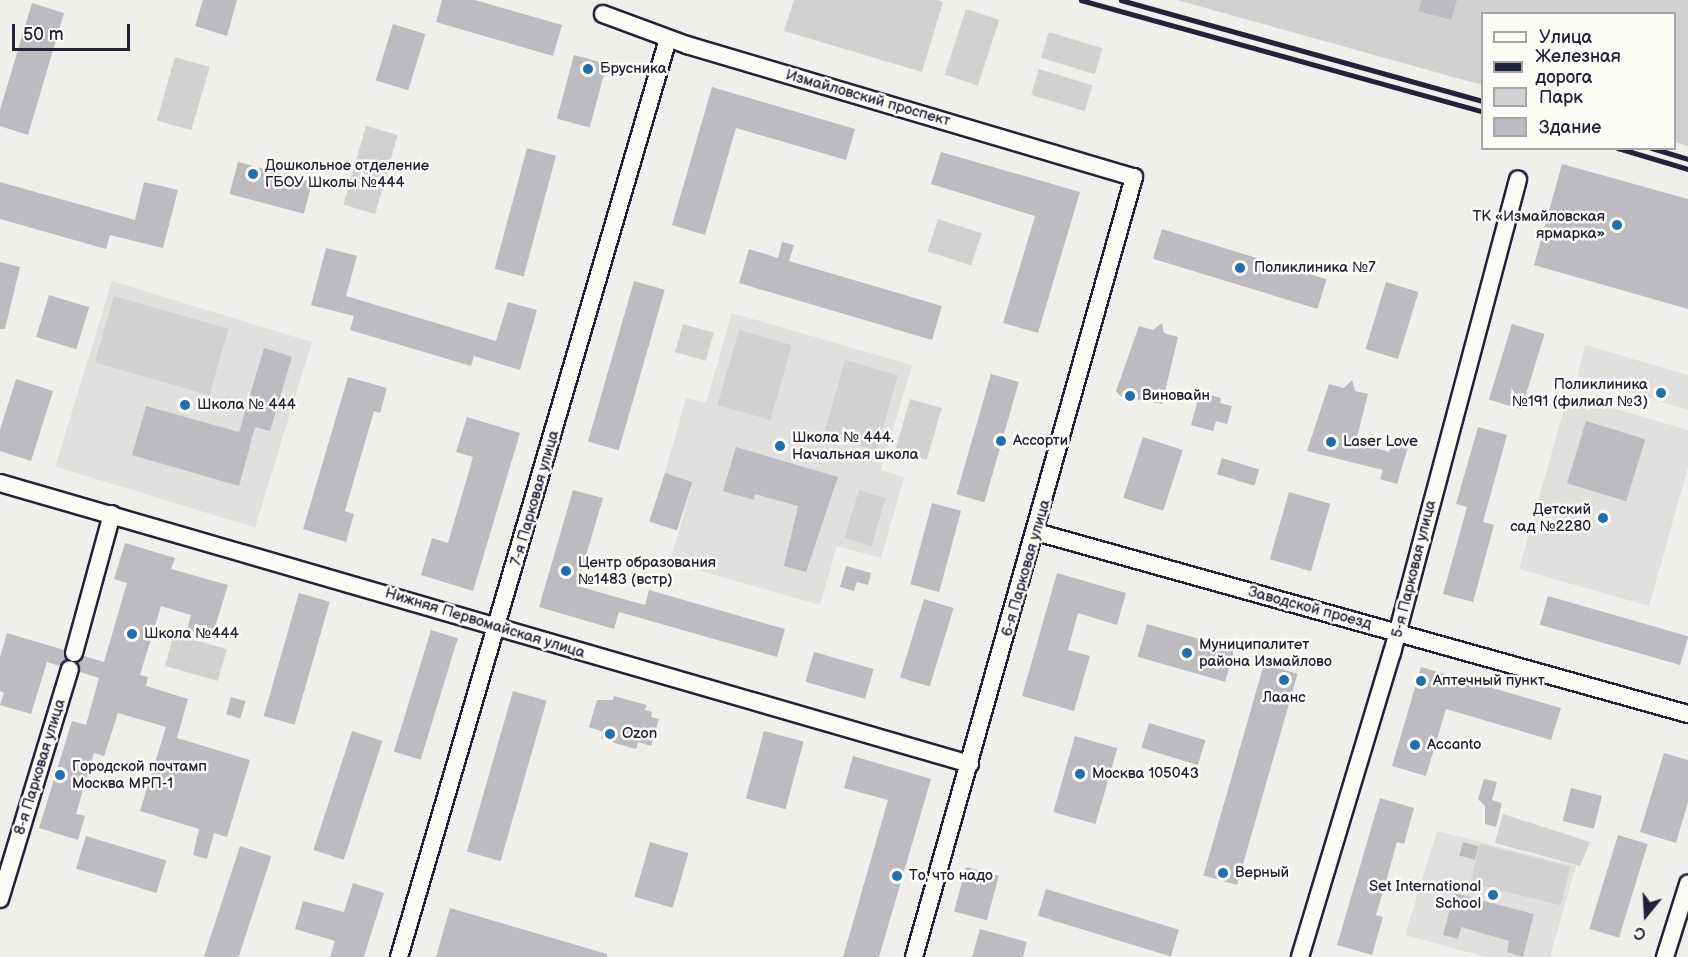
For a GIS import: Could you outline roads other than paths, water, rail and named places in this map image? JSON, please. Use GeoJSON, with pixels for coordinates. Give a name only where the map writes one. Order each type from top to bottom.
{"type":"FeatureCollection","features":[{"type":"Feature","properties":{"kind":"street","name":"Измайловский проспект"},"geometry":{"type":"LineString","coordinates":[[603,14],[668,39],[1134,177]]}},
{"type":"Feature","properties":{"kind":"street","name":"7-я Парковая улица"},"geometry":{"type":"LineString","coordinates":[[399,957],[668,39]]}},
{"type":"Feature","properties":{"kind":"street","name":"6-я Парковая улица"},"geometry":{"type":"LineString","coordinates":[[914,957],[1036,532],[1134,177]]}},
{"type":"Feature","properties":{"kind":"street","name":"5-я Парковая улица"},"geometry":{"type":"LineString","coordinates":[[1300,957],[1398,632],[1518,179]]}},
{"type":"Feature","properties":{"kind":"street","name":"Нижняя Первомайская улица"},"geometry":{"type":"LineString","coordinates":[[0,483],[970,764]]}},
{"type":"Feature","properties":{"kind":"street","name":"8-я Парковая улица"},"geometry":{"type":"LineString","coordinates":[[0,899],[72,661],[112,514]]}},
{"type":"Feature","properties":{"kind":"street","name":"Заводской проезд"},"geometry":{"type":"LineString","coordinates":[[1036,532],[1688,714]]}},
{"type":"Feature","properties":{"kind":"street"},"geometry":{"type":"LineString","coordinates":[[1665,957],[1688,884]]}},
{"type":"Feature","properties":{"kind":"railway"},"geometry":{"type":"LineString","coordinates":[[1081,0],[1481,111]]}},
{"type":"Feature","properties":{"kind":"railway"},"geometry":{"type":"LineString","coordinates":[[1121,0],[1481,101]]}},
{"type":"Feature","properties":{"kind":"railway"},"geometry":{"type":"LineString","coordinates":[[1625,150],[1688,169]]}},
{"type":"Feature","properties":{"kind":"railway"},"geometry":{"type":"LineString","coordinates":[[1659,150],[1688,159]]}},
{"type":"Feature","properties":{"kind":"place","name":"Брусника"},"geometry":{"type":"Point","coordinates":[588,69]}},
{"type":"Feature","properties":{"kind":"place","name":"Дошкольное отделение ГБОУ Школы №444"},"geometry":{"type":"Point","coordinates":[253,174]}},
{"type":"Feature","properties":{"kind":"place","name":"ТК «Измайловская ярмарка»"},"geometry":{"type":"Point","coordinates":[1617,225]}},
{"type":"Feature","properties":{"kind":"place","name":"Поликлиника №7"},"geometry":{"type":"Point","coordinates":[1240,268]}},
{"type":"Feature","properties":{"kind":"place","name":"Поликлиника №191 (филиал №3)"},"geometry":{"type":"Point","coordinates":[1661,393]}},
{"type":"Feature","properties":{"kind":"place","name":"Виновайн"},"geometry":{"type":"Point","coordinates":[1130,396]}},
{"type":"Feature","properties":{"kind":"place","name":"Школа № 444"},"geometry":{"type":"Point","coordinates":[185,405]}},
{"type":"Feature","properties":{"kind":"place","name":"Ассорти"},"geometry":{"type":"Point","coordinates":[1001,441]}},
{"type":"Feature","properties":{"kind":"place","name":"Laser Love"},"geometry":{"type":"Point","coordinates":[1331,442]}},
{"type":"Feature","properties":{"kind":"place","name":"Школа № 444. Начальная школа"},"geometry":{"type":"Point","coordinates":[780,446]}},
{"type":"Feature","properties":{"kind":"place","name":"Детский сад №2280"},"geometry":{"type":"Point","coordinates":[1603,518]}},
{"type":"Feature","properties":{"kind":"place","name":"Центр образования №1483 (встр)"},"geometry":{"type":"Point","coordinates":[566,571]}},
{"type":"Feature","properties":{"kind":"place","name":"Школа №444"},"geometry":{"type":"Point","coordinates":[132,634]}},
{"type":"Feature","properties":{"kind":"place","name":"Муниципалитет района Измайлово"},"geometry":{"type":"Point","coordinates":[1187,653]}},
{"type":"Feature","properties":{"kind":"place","name":"Лаанс"},"geometry":{"type":"Point","coordinates":[1284,680]}},
{"type":"Feature","properties":{"kind":"place","name":"Аптечный пункт"},"geometry":{"type":"Point","coordinates":[1421,681]}},
{"type":"Feature","properties":{"kind":"place","name":"Ozon"},"geometry":{"type":"Point","coordinates":[610,734]}},
{"type":"Feature","properties":{"kind":"place","name":"Accanto"},"geometry":{"type":"Point","coordinates":[1415,745]}},
{"type":"Feature","properties":{"kind":"place","name":"Москва 105043"},"geometry":{"type":"Point","coordinates":[1080,774]}},
{"type":"Feature","properties":{"kind":"place","name":"Городской почтамп Москва МРП-1"},"geometry":{"type":"Point","coordinates":[60,775]}},
{"type":"Feature","properties":{"kind":"place","name":"Верный"},"geometry":{"type":"Point","coordinates":[1223,873]}},
{"type":"Feature","properties":{"kind":"place","name":"То, что надо"},"geometry":{"type":"Point","coordinates":[897,876]}},
{"type":"Feature","properties":{"kind":"place","name":"Set International School"},"geometry":{"type":"Point","coordinates":[1493,895]}}]}
